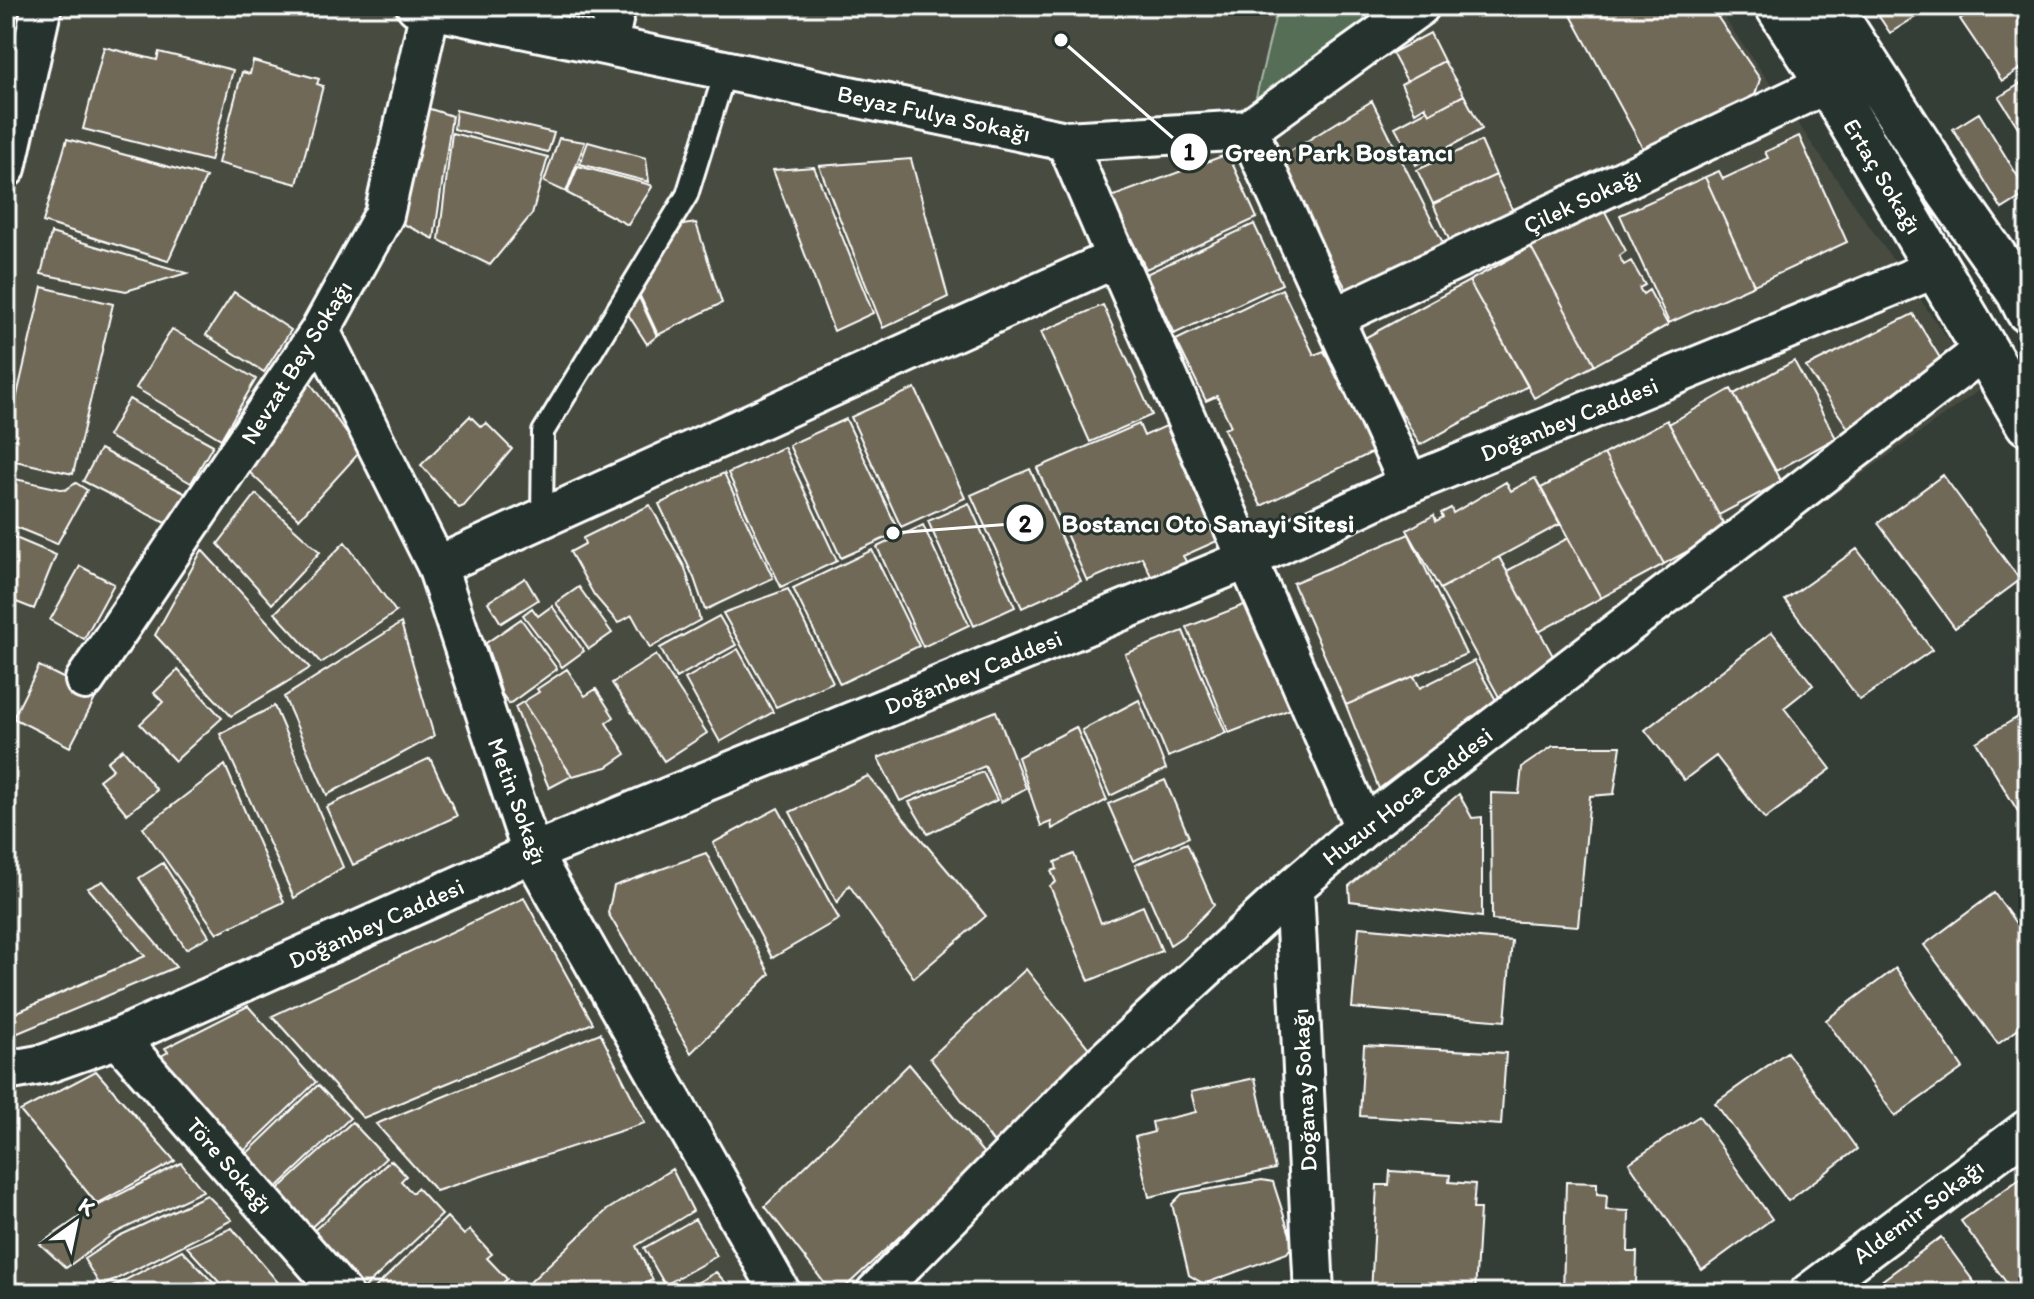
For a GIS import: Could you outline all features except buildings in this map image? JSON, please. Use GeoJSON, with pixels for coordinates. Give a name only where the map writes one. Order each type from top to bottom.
{"type":"FeatureCollection","features":[{"type":"Feature","properties":{"kind":"street"},"geometry":{"type":"LineString","coordinates":[[6,168],[42,6]]}},
{"type":"Feature","properties":{"kind":"street"},"geometry":{"type":"LineString","coordinates":[[608,44],[616,6]]}},
{"type":"Feature","properties":{"kind":"street"},"geometry":{"type":"LineString","coordinates":[[1409,484],[1248,130],[1420,6]]}},
{"type":"Feature","properties":{"kind":"street","name":"Ertaç Sokağı"},"geometry":{"type":"LineString","coordinates":[[1778,6],[1939,267],[2028,423]]}},
{"type":"Feature","properties":{"kind":"street","name":"Ertaç Sokağı"},"geometry":{"type":"LineString","coordinates":[[1829,6],[1947,189],[2026,304]]}},
{"type":"Feature","properties":{"kind":"street","name":"Beyaz Fulya Sokağı"},"geometry":{"type":"LineString","coordinates":[[423,8],[1066,141],[1248,130]]}},
{"type":"Feature","properties":{"kind":"street","name":"Nevzat Bey Sokağı"},"geometry":{"type":"LineString","coordinates":[[85,680],[320,331],[384,215],[423,8]]}},
{"type":"Feature","properties":{"kind":"street","name":"Çilek Sokağı"},"geometry":{"type":"LineString","coordinates":[[1335,317],[1828,83]]}},
{"type":"Feature","properties":{"kind":"street"},"geometry":{"type":"LineString","coordinates":[[1066,141],[1364,827]]}},
{"type":"Feature","properties":{"kind":"street"},"geometry":{"type":"LineString","coordinates":[[437,566],[1116,258]]}},
{"type":"Feature","properties":{"kind":"street"},"geometry":{"type":"LineString","coordinates":[[1939,267],[2026,304],[1984,350]]}},
{"type":"Feature","properties":{"kind":"street","name":"Doğanbey Caddesi"},"geometry":{"type":"LineString","coordinates":[[6,1071],[45,1064],[118,1038],[532,853],[1248,559],[1409,484],[1939,267]]}},
{"type":"Feature","properties":{"kind":"street","name":"Metin Sokağı"},"geometry":{"type":"LineString","coordinates":[[320,331],[437,566],[532,853],[781,1293]]}},
{"type":"Feature","properties":{"kind":"street","name":"Huzur Hoca Caddesi"},"geometry":{"type":"LineString","coordinates":[[875,1293],[1091,1074],[1294,887],[1364,827],[1984,350]]}},
{"type":"Feature","properties":{"kind":"street","name":"Doğanay Sokağı"},"geometry":{"type":"LineString","coordinates":[[1294,887],[1314,1293]]}},
{"type":"Feature","properties":{"kind":"street","name":"Töre Sokağı"},"geometry":{"type":"LineString","coordinates":[[118,1038],[342,1293]]}},
{"type":"Feature","properties":{"kind":"street","name":"Aldemir Sokağı"},"geometry":{"type":"LineString","coordinates":[[1809,1293],[2028,1129]]}},
{"type":"Feature","properties":{"kind":"lane"},"geometry":{"type":"LineString","coordinates":[[542,519],[543,432],[687,195],[710,129],[726,69]]}},
{"type":"Feature","properties":{"kind":"shaded area"},"geometry":{"type":"Polygon","coordinates":[[[6,6],[1716,6],[1982,388],[1579,678],[1270,919],[895,1293],[6,1293],[6,6]]]}},
{"type":"Feature","properties":{"kind":"green space"},"geometry":{"type":"Polygon","coordinates":[[[1278,6],[1393,6],[1248,130],[1278,6]]]}},
{"type":"Feature","properties":{"kind":"place","name":"Green Park Bostancı"},"geometry":{"type":"Point","coordinates":[1061,40]}},
{"type":"Feature","properties":{"kind":"place","name":"Bostancı Oto Sanayi Sitesi"},"geometry":{"type":"Point","coordinates":[893,533]}}]}
